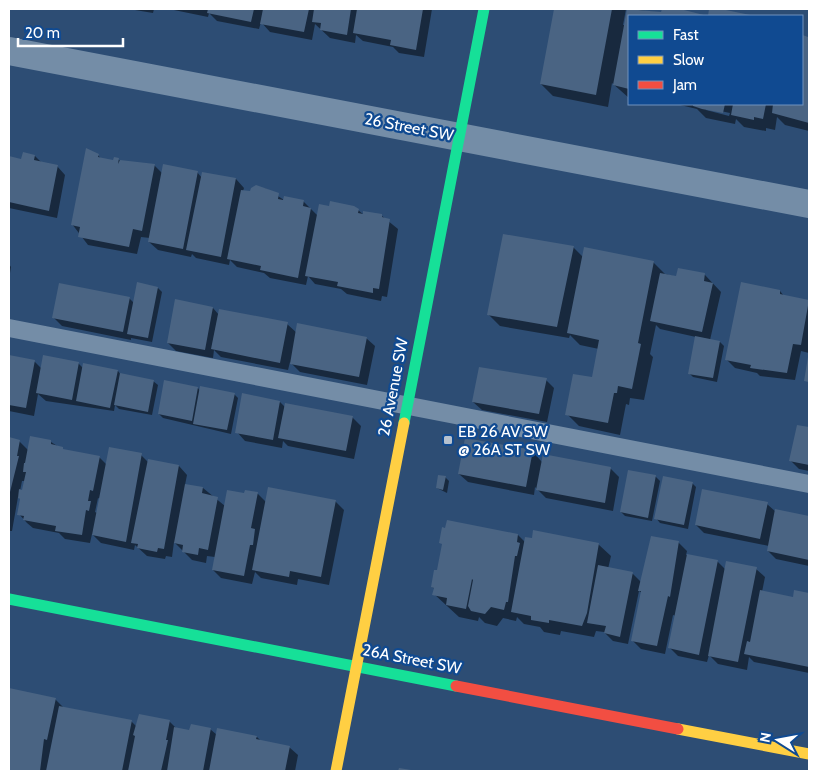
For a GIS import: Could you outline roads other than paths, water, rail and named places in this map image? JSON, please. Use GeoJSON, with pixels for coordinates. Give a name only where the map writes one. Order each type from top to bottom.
{"type":"FeatureCollection","features":[{"type":"Feature","properties":{"kind":"street","name":"26 Avenue SW"},"geometry":{"type":"LineString","coordinates":[[336,771],[484,9]]}},
{"type":"Feature","properties":{"kind":"street","name":"26 Street SW"},"geometry":{"type":"LineString","coordinates":[[9,51],[809,204]]}},
{"type":"Feature","properties":{"kind":"street","name":"26A Street SW"},"geometry":{"type":"LineString","coordinates":[[9,599],[809,754]]}},
{"type":"Feature","properties":{"kind":"lane"},"geometry":{"type":"LineString","coordinates":[[9,328],[809,484]]}},
{"type":"Feature","properties":{"kind":"place","name":"EB 26 AV SW @ 26A ST SW"},"geometry":{"type":"Point","coordinates":[448,440]}}]}
